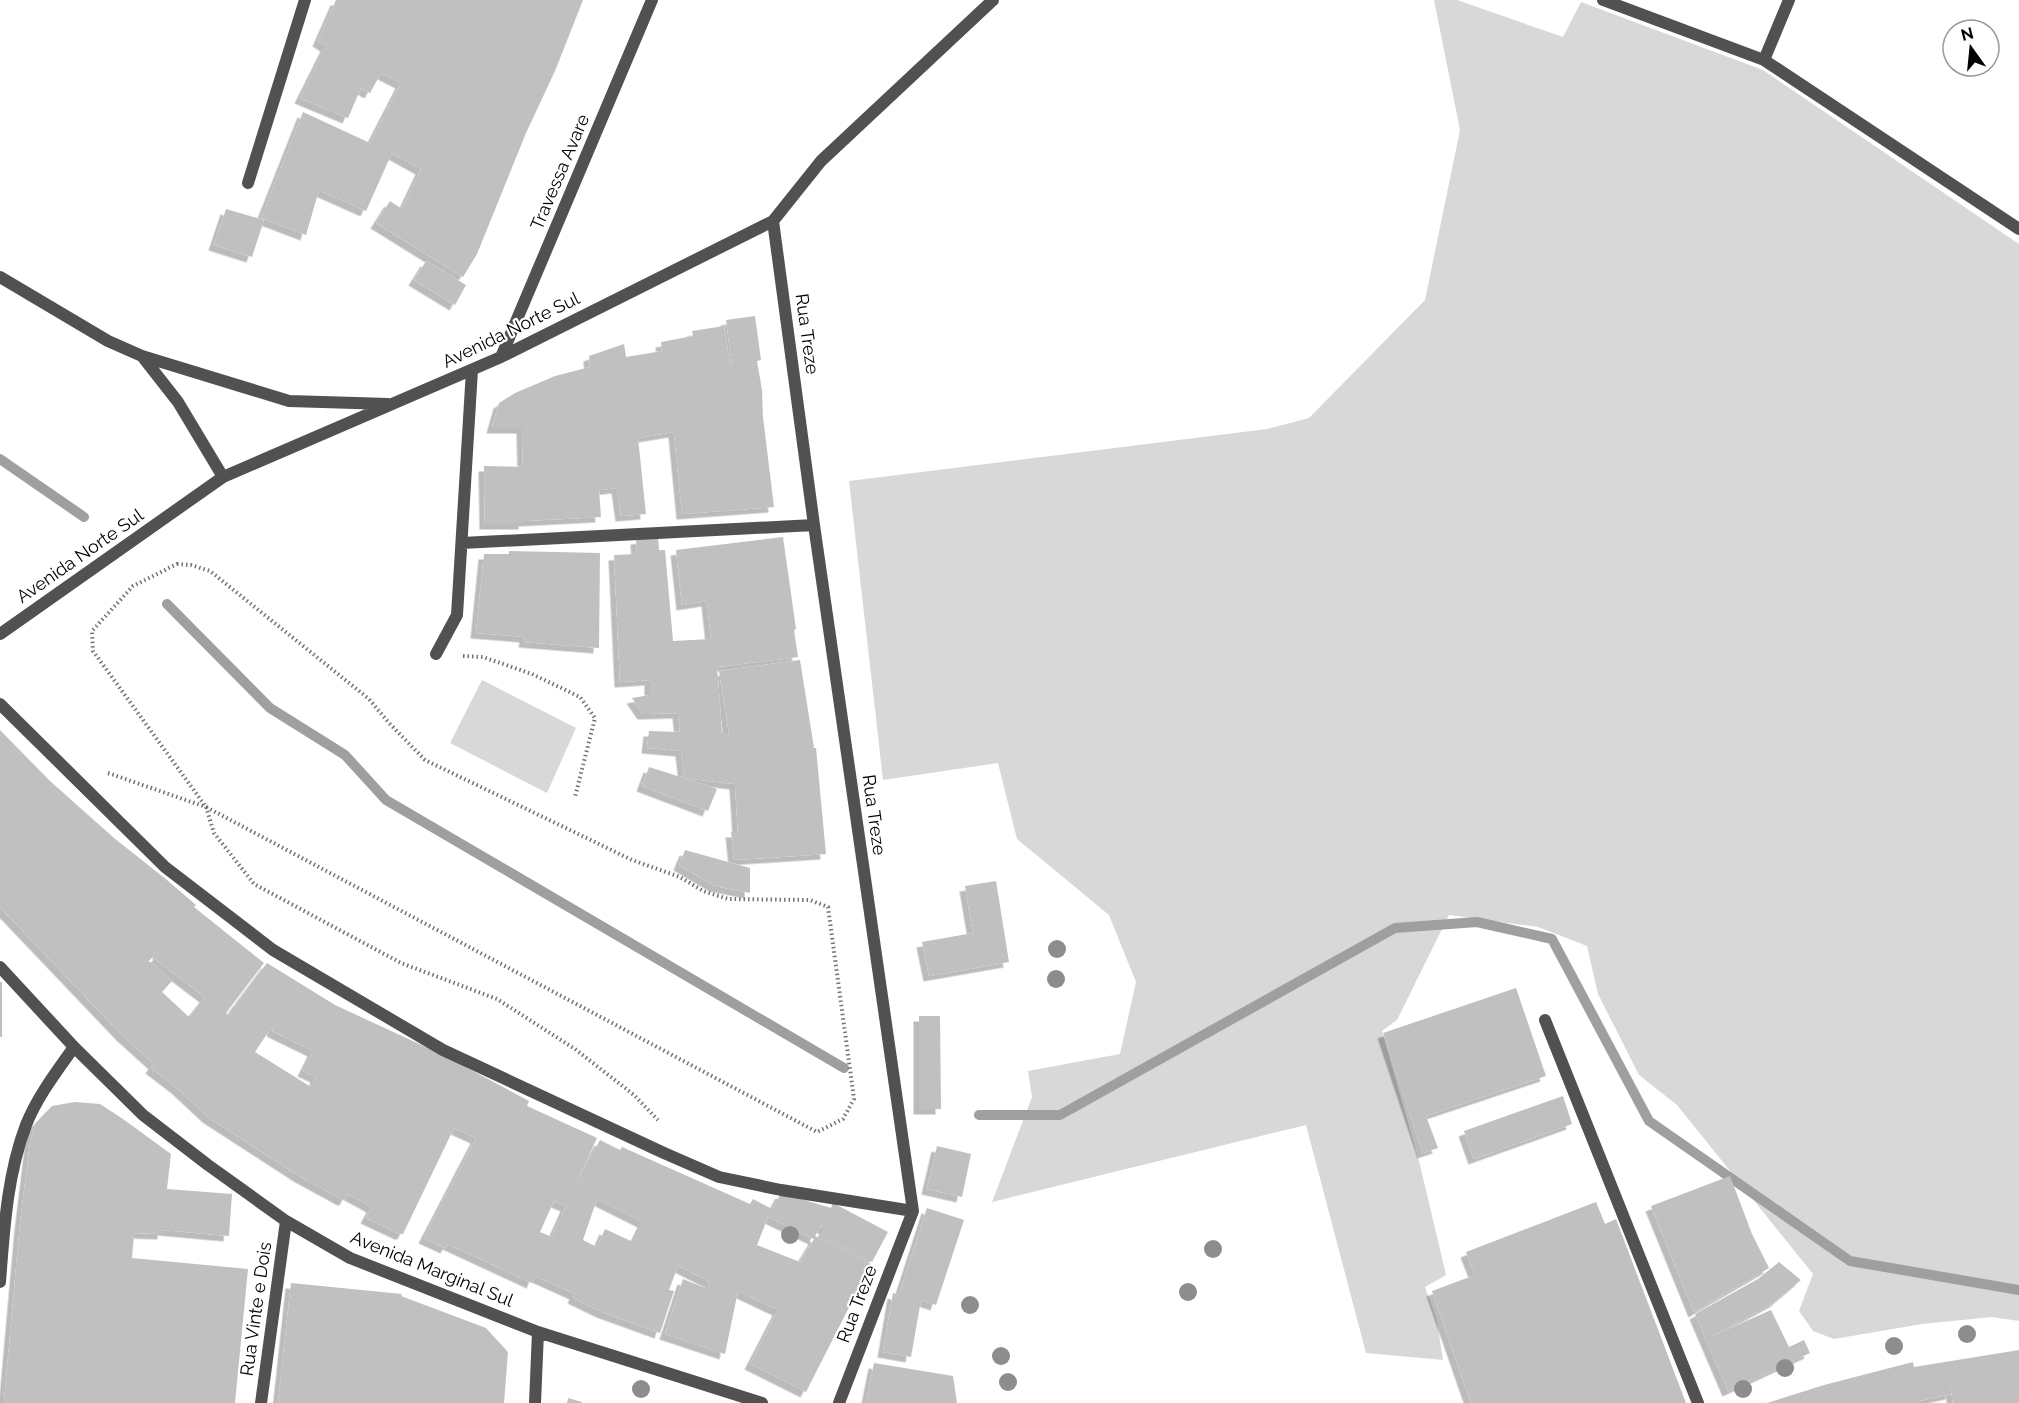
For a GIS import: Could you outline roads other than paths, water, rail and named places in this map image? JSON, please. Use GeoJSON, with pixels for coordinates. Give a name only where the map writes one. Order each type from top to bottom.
{"type":"FeatureCollection","features":[{"type":"Feature","properties":{"kind":"street"},"geometry":{"type":"LineString","coordinates":[[248,183],[305,0]]}},
{"type":"Feature","properties":{"kind":"street","name":"Travessa Avare"},"geometry":{"type":"LineString","coordinates":[[501,357],[652,0]]}},
{"type":"Feature","properties":{"kind":"street","name":"Avenida Norte Sul"},"geometry":{"type":"LineString","coordinates":[[0,634],[223,477],[501,357],[773,220],[821,161],[993,0]]}},
{"type":"Feature","properties":{"kind":"street"},"geometry":{"type":"LineString","coordinates":[[1603,0],[1764,60],[2019,229]]}},
{"type":"Feature","properties":{"kind":"street"},"geometry":{"type":"LineString","coordinates":[[1764,60],[1789,0]]}},
{"type":"Feature","properties":{"kind":"street","name":"Rua Treze"},"geometry":{"type":"LineString","coordinates":[[773,220],[912,1211],[839,1403]]}},
{"type":"Feature","properties":{"kind":"street"},"geometry":{"type":"LineString","coordinates":[[0,277],[108,341],[142,356],[289,401],[394,404]]}},
{"type":"Feature","properties":{"kind":"street"},"geometry":{"type":"LineString","coordinates":[[142,356],[177,402],[223,477]]}},
{"type":"Feature","properties":{"kind":"street"},"geometry":{"type":"LineString","coordinates":[[436,654],[457,615],[472,370]]}},
{"type":"Feature","properties":{"kind":"street"},"geometry":{"type":"LineString","coordinates":[[462,543],[814,525]]}},
{"type":"Feature","properties":{"kind":"street"},"geometry":{"type":"LineString","coordinates":[[0,704],[165,867],[273,950],[443,1050],[719,1177],[781,1190],[912,1211]]}},
{"type":"Feature","properties":{"kind":"street","name":"Avenida Marginal Sul"},"geometry":{"type":"LineString","coordinates":[[0,967],[74,1047],[143,1114],[208,1165],[286,1221],[350,1258],[538,1332],[762,1403]]}},
{"type":"Feature","properties":{"kind":"street"},"geometry":{"type":"LineString","coordinates":[[1545,1020],[1698,1403]]}},
{"type":"Feature","properties":{"kind":"street"},"geometry":{"type":"LineString","coordinates":[[0,1282],[5,1221],[15,1159],[27,1123],[47,1086],[74,1047]]}},
{"type":"Feature","properties":{"kind":"street","name":"Rua Vinte e Dois"},"geometry":{"type":"LineString","coordinates":[[261,1403],[286,1221]]}},
{"type":"Feature","properties":{"kind":"street"},"geometry":{"type":"LineString","coordinates":[[535,1403],[538,1332]]}},
{"type":"Feature","properties":{"kind":"waterway"},"geometry":{"type":"LineString","coordinates":[[0,459],[84,517]]}},
{"type":"Feature","properties":{"kind":"waterway"},"geometry":{"type":"LineString","coordinates":[[167,604],[270,708],[345,755],[386,800],[844,1068]]}},
{"type":"Feature","properties":{"kind":"waterway"},"geometry":{"type":"LineString","coordinates":[[979,1115],[1060,1115],[1395,928],[1477,922],[1552,939],[1649,1121],[1850,1261],[2019,1290]]}}]}
